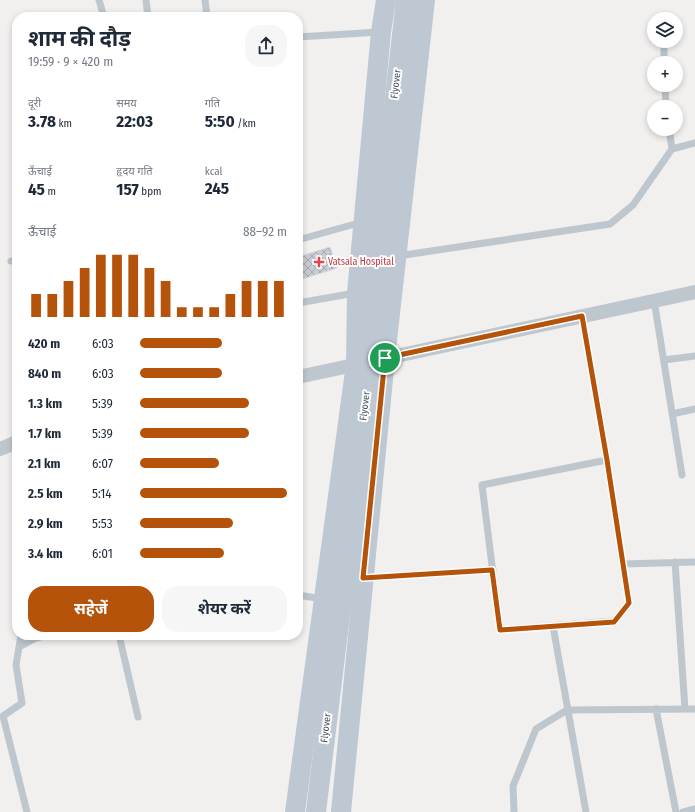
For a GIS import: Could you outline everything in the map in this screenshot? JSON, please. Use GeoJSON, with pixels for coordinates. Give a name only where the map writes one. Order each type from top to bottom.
{"type":"FeatureCollection","features":[{"type":"Feature","properties":{"kind":"main road"},"geometry":{"type":"LineString","coordinates":[[295,812],[356,364],[357,293],[381,32],[386,0]]}},
{"type":"Feature","properties":{"kind":"main road","name":"Flyover"},"geometry":{"type":"LineString","coordinates":[[316,812],[370,370],[389,150],[406,0]]}},
{"type":"Feature","properties":{"kind":"main road"},"geometry":{"type":"LineString","coordinates":[[341,812],[356,578],[385,358],[425,0]]}},
{"type":"Feature","properties":{"kind":"street"},"geometry":{"type":"LineString","coordinates":[[303,376],[695,292]]}},
{"type":"Feature","properties":{"kind":"street"},"geometry":{"type":"LineString","coordinates":[[0,449],[12,444]]}},
{"type":"Feature","properties":{"kind":"lane"},"geometry":{"type":"LineString","coordinates":[[99,0],[103,12]]}},
{"type":"Feature","properties":{"kind":"lane"},"geometry":{"type":"LineString","coordinates":[[146,0],[147,12]]}},
{"type":"Feature","properties":{"kind":"lane"},"geometry":{"type":"LineString","coordinates":[[205,0],[206,12]]}},
{"type":"Feature","properties":{"kind":"lane"},"geometry":{"type":"LineString","coordinates":[[303,37],[381,32]]}},
{"type":"Feature","properties":{"kind":"lane"},"geometry":{"type":"LineString","coordinates":[[670,136],[672,149]]}},
{"type":"Feature","properties":{"kind":"lane"},"geometry":{"type":"LineString","coordinates":[[396,256],[610,224],[633,205],[672,149],[695,143]]}},
{"type":"Feature","properties":{"kind":"lane"},"geometry":{"type":"LineString","coordinates":[[303,239],[364,221]]}},
{"type":"Feature","properties":{"kind":"lane"},"geometry":{"type":"LineString","coordinates":[[303,302],[357,293]]}},
{"type":"Feature","properties":{"kind":"lane"},"geometry":{"type":"LineString","coordinates":[[654,300],[682,475]]}},
{"type":"Feature","properties":{"kind":"lane"},"geometry":{"type":"LineString","coordinates":[[582,316],[607,460],[629,603],[614,622],[500,630],[482,485],[607,460]]}},
{"type":"Feature","properties":{"kind":"lane"},"geometry":{"type":"LineString","coordinates":[[664,360],[695,356]]}},
{"type":"Feature","properties":{"kind":"lane"},"geometry":{"type":"LineString","coordinates":[[672,414],[695,409]]}},
{"type":"Feature","properties":{"kind":"lane"},"geometry":{"type":"LineString","coordinates":[[675,562],[684,709]]}},
{"type":"Feature","properties":{"kind":"lane"},"geometry":{"type":"LineString","coordinates":[[623,564],[695,562]]}},
{"type":"Feature","properties":{"kind":"lane"},"geometry":{"type":"LineString","coordinates":[[327,576],[356,578],[492,570]]}},
{"type":"Feature","properties":{"kind":"lane"},"geometry":{"type":"LineString","coordinates":[[303,596],[324,599]]}},
{"type":"Feature","properties":{"kind":"lane"},"geometry":{"type":"LineString","coordinates":[[553,626],[586,812]]}},
{"type":"Feature","properties":{"kind":"lane"},"geometry":{"type":"LineString","coordinates":[[20,640],[16,665],[22,703],[2,716],[27,812]]}},
{"type":"Feature","properties":{"kind":"lane"},"geometry":{"type":"LineString","coordinates":[[19,647],[32,640]]}},
{"type":"Feature","properties":{"kind":"lane"},"geometry":{"type":"LineString","coordinates":[[120,640],[138,717]]}},
{"type":"Feature","properties":{"kind":"lane"},"geometry":{"type":"LineString","coordinates":[[656,709],[676,812]]}},
{"type":"Feature","properties":{"kind":"lane"},"geometry":{"type":"LineString","coordinates":[[514,812],[513,786],[536,729],[567,710],[695,709]]}},
{"type":"Feature","properties":{"kind":"lane"},"geometry":{"type":"LineString","coordinates":[[683,812],[695,809]]}},
{"type":"Feature","properties":{"kind":"building"},"geometry":{"type":"Polygon","coordinates":[[[330,247],[337,268],[303,279],[303,255],[330,247]]]}},
{"type":"Feature","properties":{"kind":"place","name":"Vatsala Hospital"},"geometry":{"type":"Point","coordinates":[319,262]}},
{"type":"Feature","properties":{"kind":"route"},"geometry":{"type":"LineString","coordinates":[[582,316],[607,460],[629,603],[614,622],[500,630],[492,570],[363,578],[385,358],[582,316]]}}]}
